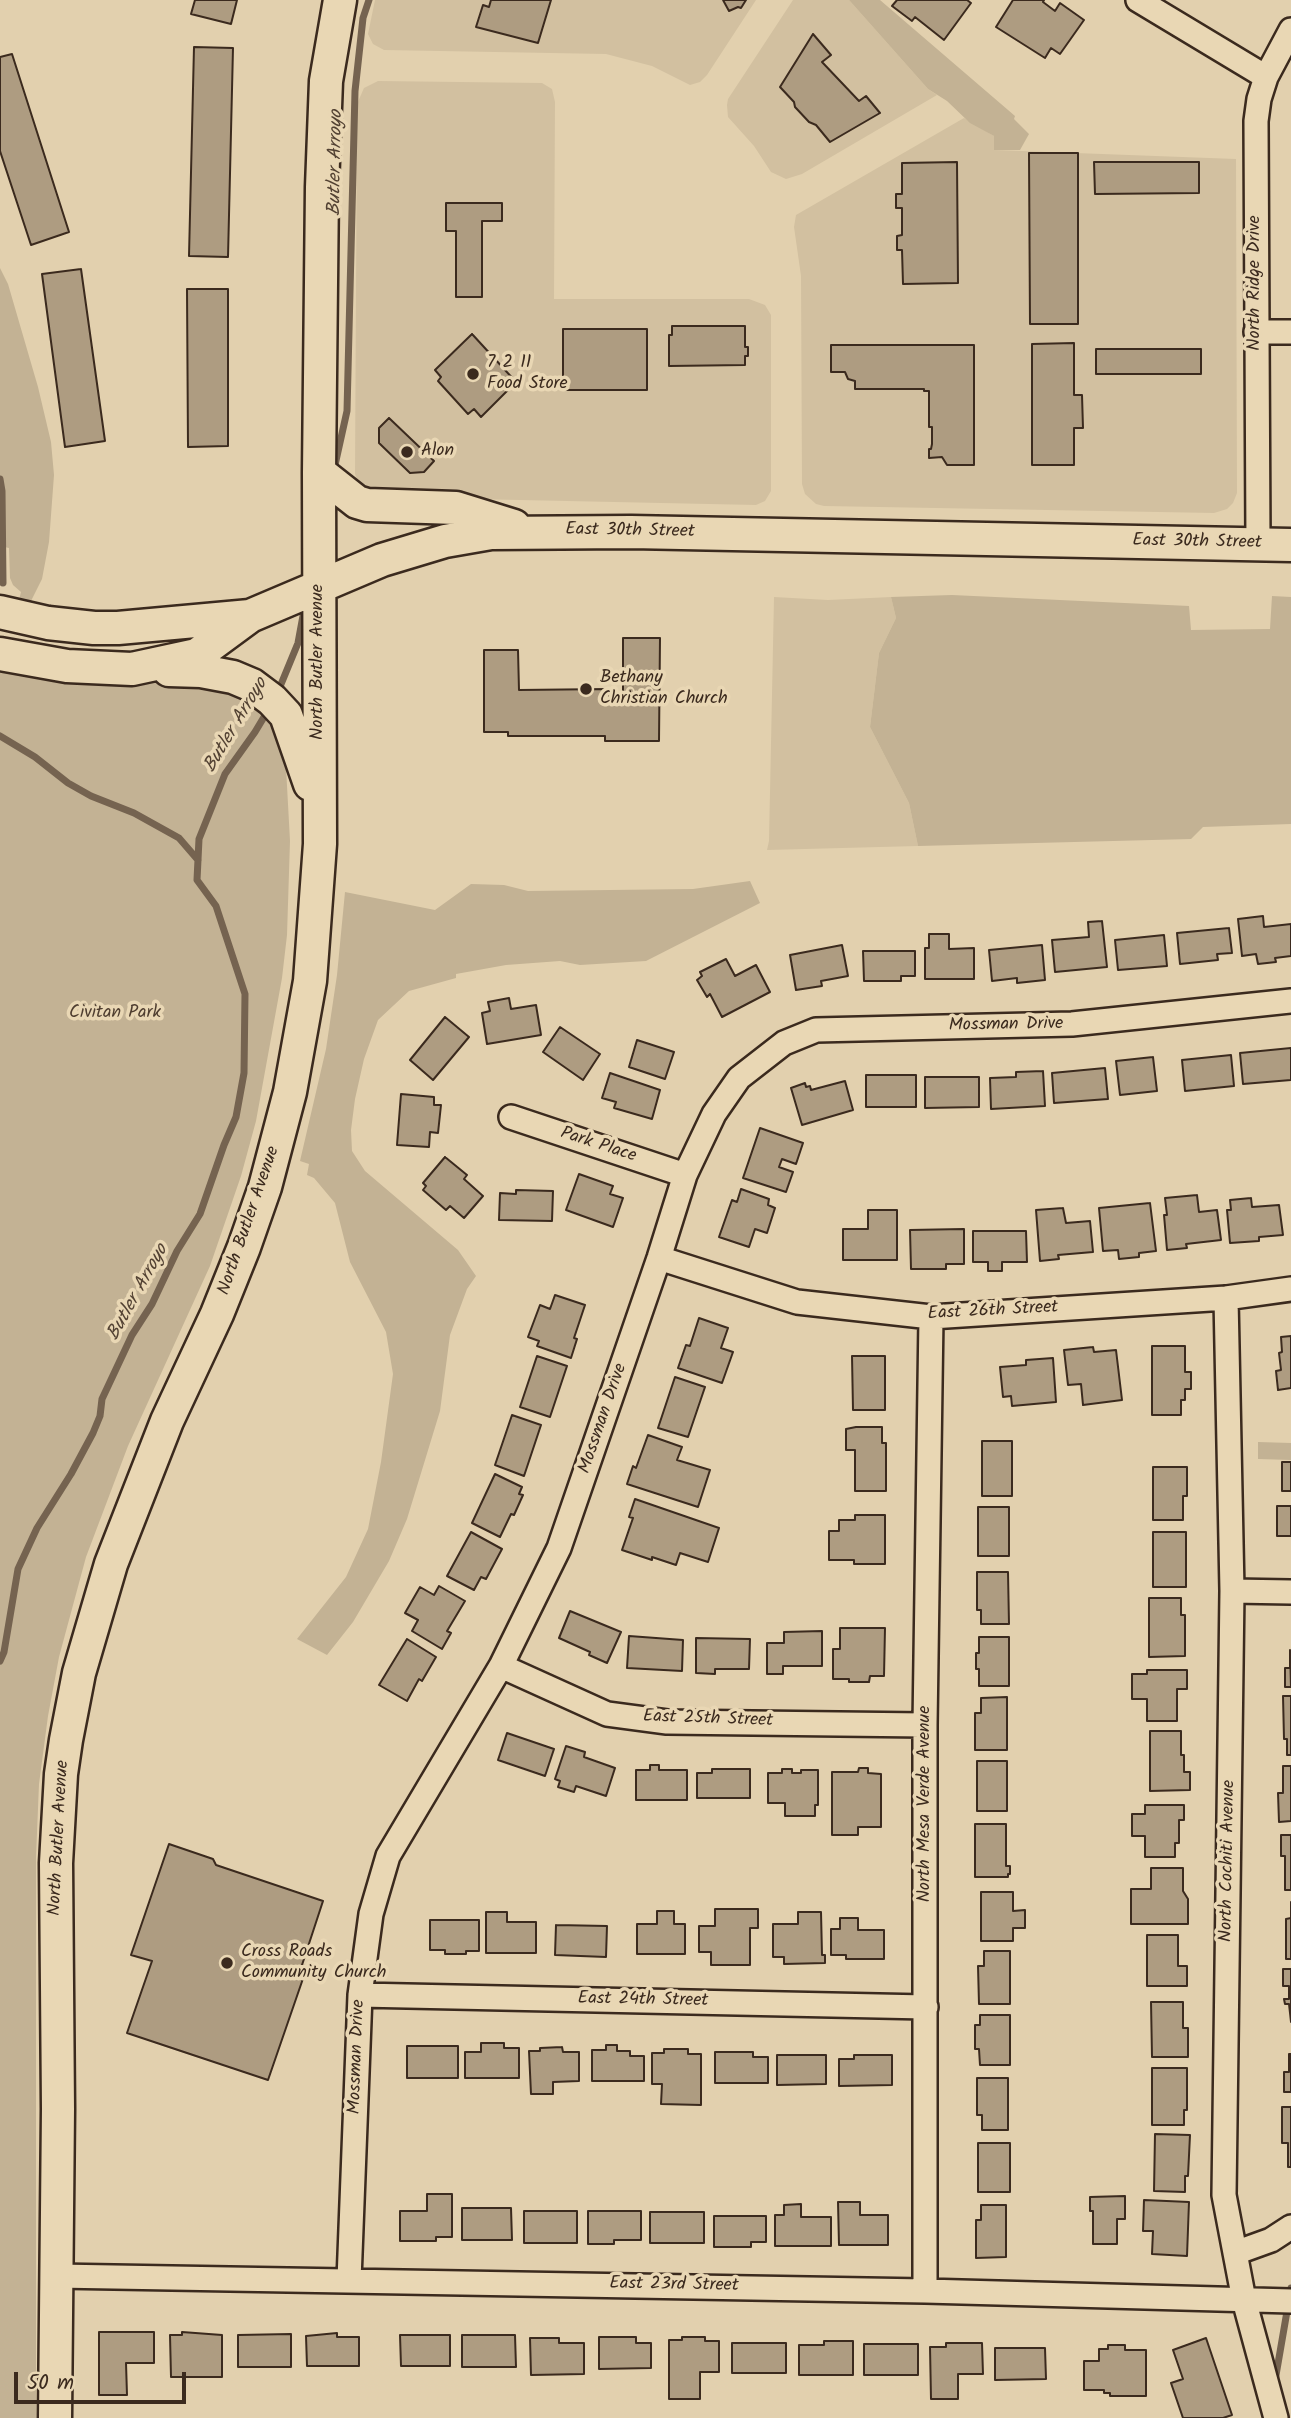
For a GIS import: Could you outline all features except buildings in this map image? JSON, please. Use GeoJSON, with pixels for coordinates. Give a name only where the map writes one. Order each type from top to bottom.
{"type":"FeatureCollection","features":[{"type":"Feature","properties":{"kind":"main road","name":"North Butler Avenue"},"geometry":{"type":"LineString","coordinates":[[55,2418],[56,1863],[61,1774],[66,1740],[79,1672],[111,1564],[167,1422],[217,1314],[244,1247],[279,1139],[310,981],[318,885],[322,187],[326,94],[340,0]]}},
{"type":"Feature","properties":{"kind":"main road"},"geometry":{"type":"LineString","coordinates":[[319,472],[357,502],[367,505],[456,508],[532,531]]}},
{"type":"Feature","properties":{"kind":"main road","name":"East 30th Street"},"geometry":{"type":"LineString","coordinates":[[0,654],[67,666],[132,669],[197,655],[250,616],[383,560],[445,541],[491,533],[532,531],[1291,545]]}},
{"type":"Feature","properties":{"kind":"main road"},"geometry":{"type":"LineString","coordinates":[[0,612],[48,623],[94,628],[250,616]]}},
{"type":"Feature","properties":{"kind":"main road"},"geometry":{"type":"LineString","coordinates":[[132,669],[201,671],[233,677],[262,693],[286,715],[318,806]]}},
{"type":"Feature","properties":{"kind":"street"},"geometry":{"type":"LineString","coordinates":[[1139,0],[1266,76]]}},
{"type":"Feature","properties":{"kind":"street","name":"North Ridge Drive"},"geometry":{"type":"LineString","coordinates":[[1258,544],[1256,134],[1259,99],[1266,76],[1291,30]]}},
{"type":"Feature","properties":{"kind":"street"},"geometry":{"type":"LineString","coordinates":[[1256,332],[1291,331]]}},
{"type":"Feature","properties":{"kind":"street","name":"Mossman Drive"},"geometry":{"type":"LineString","coordinates":[[349,2280],[360,1996],[372,1914],[388,1856],[501,1666],[559,1548],[685,1175],[714,1114],[739,1078],[784,1043],[816,1030],[1072,1024],[1281,1002]]}},
{"type":"Feature","properties":{"kind":"street","name":"Park Place"},"geometry":{"type":"LineString","coordinates":[[511,1117],[685,1175]]}},
{"type":"Feature","properties":{"kind":"street","name":"East 26th Street"},"geometry":{"type":"LineString","coordinates":[[659,1258],[797,1302],[931,1317],[1226,1298],[1291,1289]]}},
{"type":"Feature","properties":{"kind":"street","name":"North Cochiti Avenue"},"geometry":{"type":"LineString","coordinates":[[1226,1298],[1233,1591],[1224,2195],[1244,2301],[1276,2418]]}},
{"type":"Feature","properties":{"kind":"street","name":"North Mesa Verde Avenue"},"geometry":{"type":"LineString","coordinates":[[925,2291],[925,1725],[931,1317]]}},
{"type":"Feature","properties":{"kind":"street"},"geometry":{"type":"LineString","coordinates":[[1233,1591],[1291,1592]]}},
{"type":"Feature","properties":{"kind":"street","name":"East 25th Street"},"geometry":{"type":"LineString","coordinates":[[501,1666],[607,1714],[667,1722],[925,1725]]}},
{"type":"Feature","properties":{"kind":"street","name":"East 24th Street"},"geometry":{"type":"LineString","coordinates":[[360,1996],[926,2007]]}},
{"type":"Feature","properties":{"kind":"street"},"geometry":{"type":"LineString","coordinates":[[1235,2253],[1271,2240],[1291,2227]]}},
{"type":"Feature","properties":{"kind":"street","name":"East 23rd Street"},"geometry":{"type":"LineString","coordinates":[[56,2276],[925,2291],[1291,2301]]}},
{"type":"Feature","properties":{"kind":"shaded area"},"geometry":{"type":"Polygon","coordinates":[[[375,0],[756,0],[707,75],[700,82],[690,85],[652,66],[606,54],[384,50],[373,44],[368,34],[375,0]]]}},
{"type":"Feature","properties":{"kind":"shaded area"},"geometry":{"type":"Polygon","coordinates":[[[793,0],[849,0],[928,89],[937,95],[802,174],[786,179],[771,172],[754,146],[728,117],[727,105],[728,99],[793,0]]]}},
{"type":"Feature","properties":{"kind":"shaded area"},"geometry":{"type":"Polygon","coordinates":[[[378,81],[542,83],[552,89],[555,102],[554,299],[749,299],[765,305],[771,315],[771,491],[765,501],[756,505],[378,497],[361,489],[355,474],[357,104],[364,88],[378,81]]]}},
{"type":"Feature","properties":{"kind":"shaded area"},"geometry":{"type":"Polygon","coordinates":[[[964,118],[994,136],[995,150],[1236,159],[1237,493],[1227,509],[1214,513],[824,506],[816,504],[805,494],[802,484],[801,276],[794,227],[796,215],[964,118]]]}},
{"type":"Feature","properties":{"kind":"shaded area"},"geometry":{"type":"Polygon","coordinates":[[[774,597],[828,600],[891,597],[896,618],[879,653],[870,727],[909,803],[918,846],[767,850],[774,597]]]}},
{"type":"Feature","properties":{"kind":"green space"},"geometry":{"type":"Polygon","coordinates":[[[849,0],[880,0],[1015,116],[1014,119],[1029,134],[1020,150],[994,150],[994,136],[970,123],[947,101],[928,89],[849,0]]]}},
{"type":"Feature","properties":{"kind":"green space"},"geometry":{"type":"Polygon","coordinates":[[[0,268],[8,284],[38,387],[51,442],[54,475],[49,542],[42,579],[30,603],[19,600],[21,592],[10,578],[9,548],[0,546],[0,268]]]}},
{"type":"Feature","properties":{"kind":"green space"},"geometry":{"type":"Polygon","coordinates":[[[952,595],[1189,606],[1191,630],[1270,629],[1272,596],[1291,597],[1291,824],[1203,827],[1191,839],[918,846],[909,803],[870,727],[879,653],[896,618],[891,597],[952,595]]]}},
{"type":"Feature","properties":{"kind":"green space","name":"Civitan Park"},"geometry":{"type":"Polygon","coordinates":[[[0,667],[87,680],[216,683],[266,708],[285,749],[290,841],[287,935],[282,978],[256,1121],[241,1176],[210,1266],[128,1446],[86,1557],[59,1657],[48,1716],[39,1784],[36,1857],[36,2418],[0,2418],[0,667]]]}},
{"type":"Feature","properties":{"kind":"green space"},"geometry":{"type":"Polygon","coordinates":[[[750,881],[760,903],[646,961],[580,965],[560,961],[506,965],[456,974],[456,978],[409,991],[378,1020],[364,1059],[355,1099],[351,1130],[352,1151],[365,1171],[458,1250],[476,1276],[467,1289],[450,1335],[440,1411],[407,1519],[389,1561],[353,1622],[327,1655],[297,1639],[346,1577],[368,1529],[381,1462],[393,1374],[386,1332],[350,1262],[335,1203],[314,1178],[307,1175],[309,1164],[300,1161],[326,1049],[345,892],[435,910],[471,884],[504,885],[528,891],[693,889],[750,881]]]}},
{"type":"Feature","properties":{"kind":"green space"},"geometry":{"type":"Polygon","coordinates":[[[1258,1442],[1291,1443],[1291,1460],[1258,1459],[1258,1442]]]}},
{"type":"Feature","properties":{"kind":"waterway","name":"Butler Arroyo"},"geometry":{"type":"LineString","coordinates":[[333,474],[347,411],[355,91],[363,18],[369,0]]}},
{"type":"Feature","properties":{"kind":"waterway"},"geometry":{"type":"LineString","coordinates":[[0,479],[3,583]]}},
{"type":"Feature","properties":{"kind":"waterway","name":"Butler Arroyo"},"geometry":{"type":"LineString","coordinates":[[277,694],[298,643],[305,605]]}},
{"type":"Feature","properties":{"kind":"waterway","name":"Butler Arroyo"},"geometry":{"type":"LineString","coordinates":[[0,1661],[4,1652],[18,1569],[37,1528],[93,1433],[100,1416],[102,1399],[132,1335],[152,1304],[177,1251],[200,1214],[236,1117],[244,1073],[245,994],[216,906],[197,880],[199,839],[225,774],[270,707]]}},
{"type":"Feature","properties":{"kind":"waterway"},"geometry":{"type":"LineString","coordinates":[[0,736],[35,757],[68,783],[91,796],[134,813],[179,838],[198,860]]}},
{"type":"Feature","properties":{"kind":"waterway"},"geometry":{"type":"LineString","coordinates":[[1275,2381],[1291,2288]]}},
{"type":"Feature","properties":{"kind":"place","name":"7 2 11 Food Store"},"geometry":{"type":"Point","coordinates":[473,374]}},
{"type":"Feature","properties":{"kind":"place","name":"Alon"},"geometry":{"type":"Point","coordinates":[407,452]}},
{"type":"Feature","properties":{"kind":"place","name":"Bethany Christian Church"},"geometry":{"type":"Point","coordinates":[586,689]}},
{"type":"Feature","properties":{"kind":"place","name":"Cross Roads Community Church"},"geometry":{"type":"Point","coordinates":[227,1963]}}]}
